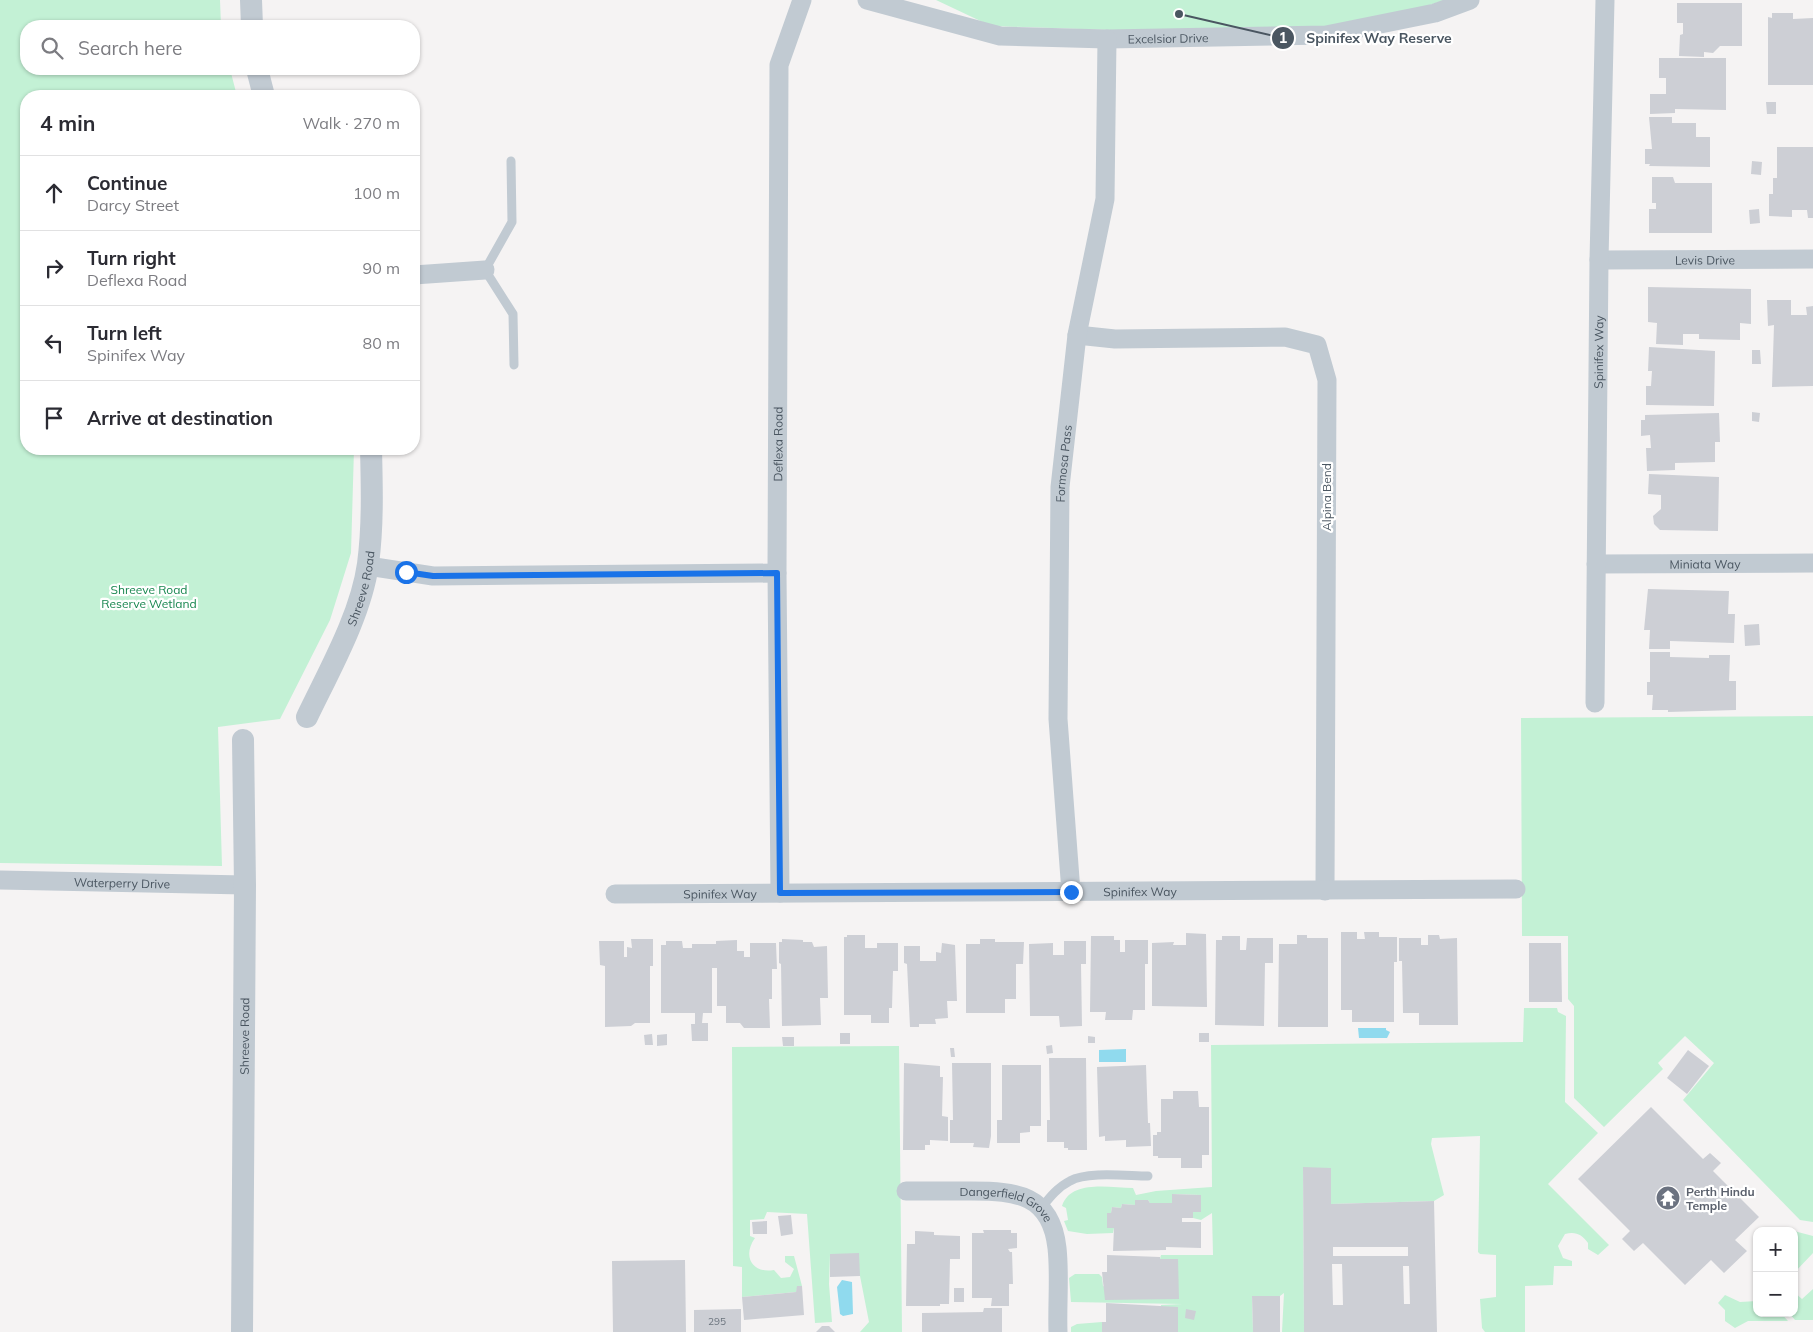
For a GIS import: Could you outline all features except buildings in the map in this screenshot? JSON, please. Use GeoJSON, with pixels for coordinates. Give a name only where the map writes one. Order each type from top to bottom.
{"type":"FeatureCollection","features":[{"type":"Feature","properties":{"kind":"street"},"geometry":{"type":"LineString","coordinates":[[251,0],[252,20]]}},
{"type":"Feature","properties":{"kind":"street","name":"Deflexa Road"},"geometry":{"type":"LineString","coordinates":[[780,893],[777,573],[779,65],[802,0]]}},
{"type":"Feature","properties":{"kind":"street","name":"Excelsior Drive"},"geometry":{"type":"LineString","coordinates":[[867,0],[1000,36],[1107,39],[1326,35],[1435,13],[1470,0]]}},
{"type":"Feature","properties":{"kind":"street","name":"Spinifex Way"},"geometry":{"type":"LineString","coordinates":[[1595,703],[1598,260],[1605,0]]}},
{"type":"Feature","properties":{"kind":"street","name":"Formosa Pass"},"geometry":{"type":"LineString","coordinates":[[1071,892],[1058,718],[1060,487],[1077,335],[1105,199],[1107,39]]}},
{"type":"Feature","properties":{"kind":"street"},"geometry":{"type":"LineString","coordinates":[[259,75],[262,90]]}},
{"type":"Feature","properties":{"kind":"street","name":"Levis Drive"},"geometry":{"type":"LineString","coordinates":[[1598,260],[1813,259]]}},
{"type":"Feature","properties":{"kind":"street"},"geometry":{"type":"LineString","coordinates":[[420,275],[485,270]]}},
{"type":"Feature","properties":{"kind":"street","name":"Alpina Bend"},"geometry":{"type":"LineString","coordinates":[[1077,335],[1115,339],[1285,337],[1317,345],[1327,380],[1325,891]]}},
{"type":"Feature","properties":{"kind":"street","name":"Shreeve Road"},"geometry":{"type":"LineString","coordinates":[[307,717],[351,622],[368,566],[372,511],[371,455]]}},
{"type":"Feature","properties":{"kind":"street","name":"Miniata Way"},"geometry":{"type":"LineString","coordinates":[[1596,564],[1813,563]]}},
{"type":"Feature","properties":{"kind":"street"},"geometry":{"type":"LineString","coordinates":[[368,566],[433,576],[777,573]]}},
{"type":"Feature","properties":{"kind":"street","name":"Shreeve Road"},"geometry":{"type":"LineString","coordinates":[[242,1332],[245,885],[243,740]]}},
{"type":"Feature","properties":{"kind":"street","name":"Waterperry Drive"},"geometry":{"type":"LineString","coordinates":[[0,880],[245,885]]}},
{"type":"Feature","properties":{"kind":"street","name":"Spinifex Way"},"geometry":{"type":"LineString","coordinates":[[615,894],[1516,889]]}},
{"type":"Feature","properties":{"kind":"street","name":"Dangerfield Grove"},"geometry":{"type":"LineString","coordinates":[[906,1191],[1006,1191],[1025,1196],[1042,1207],[1049,1219],[1057,1248],[1058,1332]]}},
{"type":"Feature","properties":{"kind":"lane"},"geometry":{"type":"LineString","coordinates":[[511,161],[512,222],[485,270],[513,314],[514,364]]}},
{"type":"Feature","properties":{"kind":"lane"},"geometry":{"type":"LineString","coordinates":[[1042,1207],[1059,1188],[1072,1180],[1083,1177],[1148,1176]]}},
{"type":"Feature","properties":{"kind":"green space","name":"Shreeve Road Reserve Wetland"},"geometry":{"type":"Polygon","coordinates":[[[0,0],[220,0],[221,20],[20,20],[20,75],[232,75],[235,90],[20,90],[20,455],[354,455],[351,553],[330,620],[280,719],[218,727],[222,866],[0,863],[0,0]]]}},
{"type":"Feature","properties":{"kind":"green space"},"geometry":{"type":"Polygon","coordinates":[[[936,0],[1445,0],[1417,9],[1327,30],[1226,34],[991,26],[936,0]]]}},
{"type":"Feature","properties":{"kind":"green space"},"geometry":{"type":"Polygon","coordinates":[[[1813,716],[1813,1222],[1800,1220],[1683,1100],[1714,1063],[1685,1036],[1658,1063],[1663,1069],[1604,1127],[1574,1098],[1574,1006],[1568,999],[1568,936],[1522,936],[1521,718],[1813,716]]]}},
{"type":"Feature","properties":{"kind":"green space"},"geometry":{"type":"Polygon","coordinates":[[[1524,1008],[1557,1008],[1558,1012],[1566,1016],[1565,1102],[1598,1133],[1548,1184],[1609,1245],[1598,1255],[1588,1249],[1588,1243],[1581,1235],[1575,1233],[1565,1234],[1558,1246],[1563,1258],[1572,1261],[1572,1266],[1554,1266],[1553,1285],[1525,1286],[1525,1332],[1485,1332],[1482,1328],[1480,1299],[1496,1297],[1496,1255],[1480,1254],[1478,1252],[1480,1136],[1432,1138],[1431,1144],[1444,1195],[1434,1201],[1331,1204],[1331,1168],[1303,1168],[1304,1332],[1282,1332],[1284,1293],[1280,1296],[1252,1297],[1253,1332],[1178,1332],[1178,1307],[1161,1307],[1161,1305],[1182,1304],[1071,1302],[1069,1278],[1075,1274],[1099,1274],[1102,1277],[1103,1286],[1111,1299],[1178,1299],[1178,1260],[1160,1259],[1161,1255],[1213,1255],[1212,1213],[1201,1220],[1193,1218],[1193,1212],[1201,1212],[1201,1195],[1172,1194],[1172,1203],[1150,1203],[1148,1200],[1135,1200],[1135,1205],[1122,1204],[1121,1208],[1112,1207],[1111,1213],[1107,1213],[1107,1228],[1114,1228],[1113,1233],[1087,1234],[1068,1231],[1064,1221],[1068,1220],[1066,1208],[1062,1206],[1067,1197],[1082,1188],[1133,1188],[1136,1195],[1156,1191],[1212,1187],[1211,1045],[1523,1042],[1524,1008]]]}},
{"type":"Feature","properties":{"kind":"green space"},"geometry":{"type":"Polygon","coordinates":[[[899,1046],[902,1332],[860,1332],[869,1322],[860,1276],[830,1255],[829,1284],[832,1322],[815,1323],[807,1214],[767,1212],[764,1219],[750,1220],[750,1236],[755,1238],[749,1251],[751,1262],[760,1269],[766,1271],[774,1270],[781,1278],[790,1277],[794,1269],[785,1262],[785,1256],[794,1256],[802,1286],[798,1286],[796,1292],[742,1297],[742,1267],[733,1266],[732,1047],[899,1046]]]}},
{"type":"Feature","properties":{"kind":"green space"},"geometry":{"type":"Polygon","coordinates":[[[1798,1232],[1813,1236],[1813,1253],[1798,1269],[1798,1232]]]}},
{"type":"Feature","properties":{"kind":"green space"},"geometry":{"type":"Polygon","coordinates":[[[1813,1289],[1813,1320],[1795,1320],[1792,1317],[1798,1317],[1798,1296],[1802,1299],[1813,1289]]]}},
{"type":"Feature","properties":{"kind":"green space"},"geometry":{"type":"Polygon","coordinates":[[[1725,1295],[1740,1302],[1753,1301],[1753,1317],[1784,1317],[1788,1321],[1748,1321],[1735,1328],[1725,1321],[1725,1310],[1718,1303],[1725,1295]]]}},
{"type":"Feature","properties":{"kind":"green space"},"geometry":{"type":"Polygon","coordinates":[[[1102,1322],[1102,1332],[1071,1332],[1071,1327],[1077,1324],[1102,1322]]]}},
{"type":"Feature","properties":{"kind":"water"},"geometry":{"type":"Polygon","coordinates":[[[1358,1028],[1386,1028],[1390,1032],[1387,1038],[1359,1038],[1358,1028]]]}},
{"type":"Feature","properties":{"kind":"water"},"geometry":{"type":"Polygon","coordinates":[[[1126,1049],[1126,1062],[1099,1062],[1099,1050],[1126,1049]]]}},
{"type":"Feature","properties":{"kind":"water"},"geometry":{"type":"Polygon","coordinates":[[[842,1280],[852,1282],[853,1314],[843,1316],[840,1314],[837,1287],[842,1280]]]}},
{"type":"Feature","properties":{"kind":"place","name":"Spinifex Way Reserve"},"geometry":{"type":"Point","coordinates":[1179,14]}},
{"type":"Feature","properties":{"kind":"place","name":"Perth Hindu Temple"},"geometry":{"type":"Point","coordinates":[1668,1198]}},
{"type":"Feature","properties":{"kind":"route"},"geometry":{"type":"LineString","coordinates":[[406,572],[433,576],[777,573],[780,893],[1071,892]]}}]}
